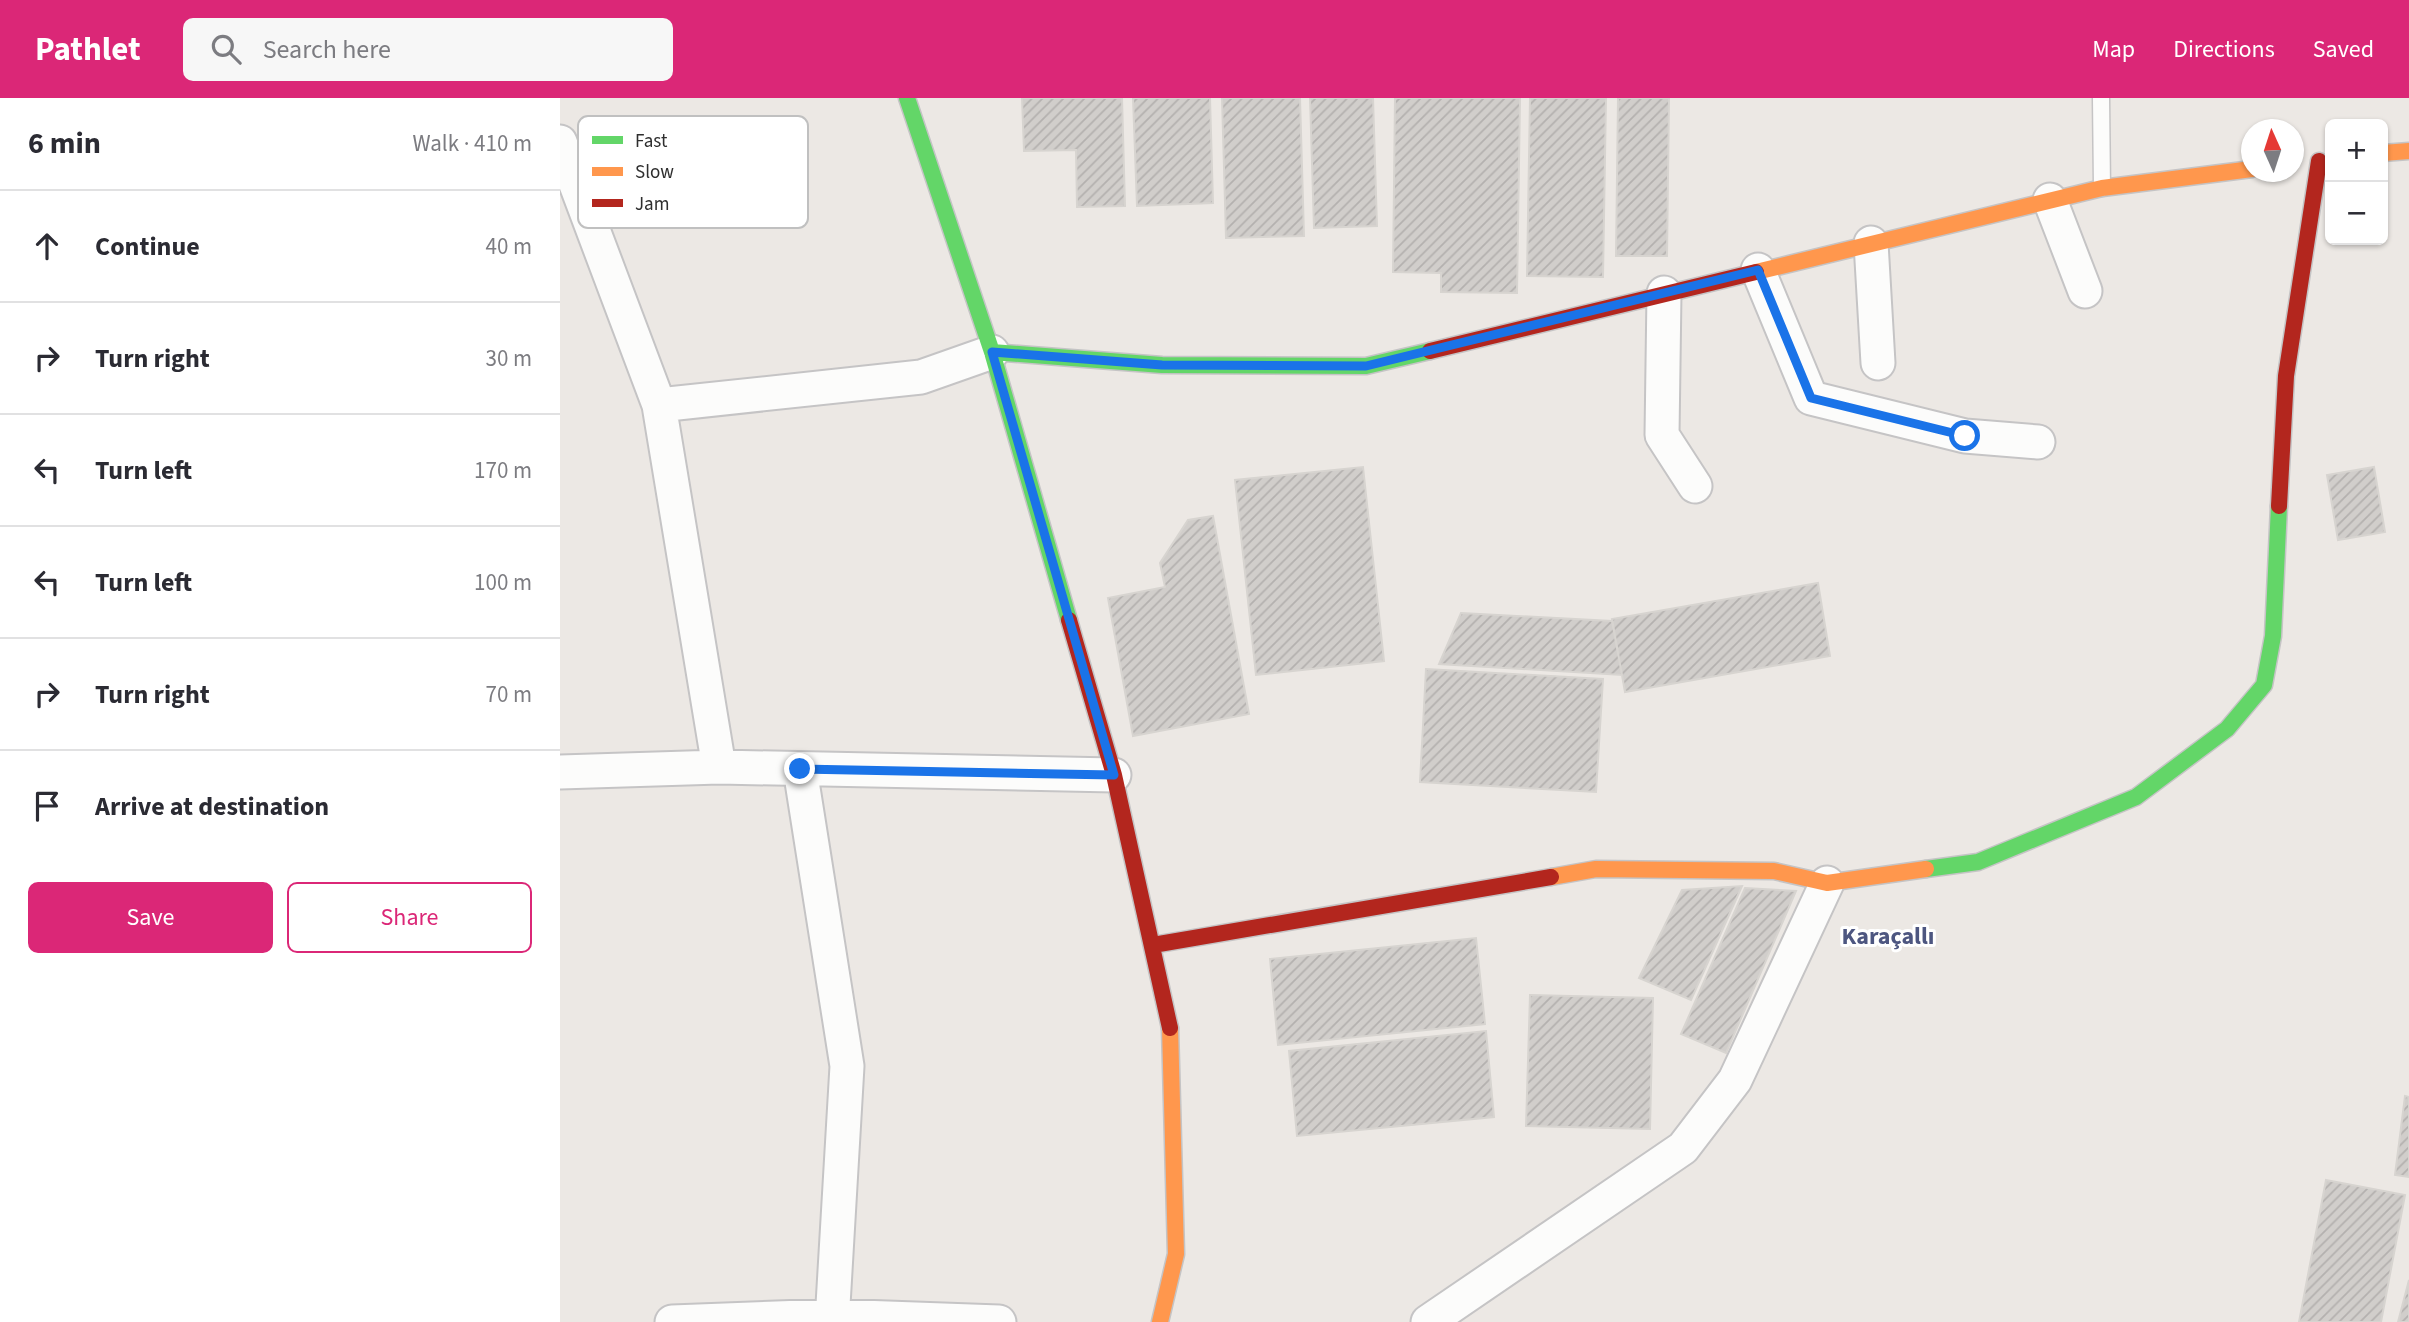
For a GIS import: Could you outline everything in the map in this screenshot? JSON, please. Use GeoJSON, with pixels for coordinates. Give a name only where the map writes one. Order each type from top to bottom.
{"type":"FeatureCollection","features":[{"type":"Feature","properties":{"kind":"street"},"geometry":{"type":"LineString","coordinates":[[907,98],[992,352],[1114,775],[1153,945],[1171,1035],[1176,1254],[1160,1322]]}},
{"type":"Feature","properties":{"kind":"street"},"geometry":{"type":"LineString","coordinates":[[560,142],[578,190]]}},
{"type":"Feature","properties":{"kind":"street"},"geometry":{"type":"LineString","coordinates":[[2388,153],[2409,151]]}},
{"type":"Feature","properties":{"kind":"street"},"geometry":{"type":"LineString","coordinates":[[1153,945],[1596,869],[1774,872],[1827,883],[1978,862],[2136,797],[2227,729],[2264,685],[2273,636],[2286,376],[2319,161]]}},
{"type":"Feature","properties":{"kind":"street"},"geometry":{"type":"LineString","coordinates":[[659,405],[921,377],[992,352],[1162,365],[1366,366],[2102,188],[2241,170]]}},
{"type":"Feature","properties":{"kind":"street"},"geometry":{"type":"LineString","coordinates":[[2050,200],[2085,291]]}},
{"type":"Feature","properties":{"kind":"street"},"geometry":{"type":"LineString","coordinates":[[592,228],[659,405],[719,767]]}},
{"type":"Feature","properties":{"kind":"street"},"geometry":{"type":"LineString","coordinates":[[1871,243],[1878,363]]}},
{"type":"Feature","properties":{"kind":"street"},"geometry":{"type":"LineString","coordinates":[[1758,270],[1811,398],[1965,436],[2038,442]]}},
{"type":"Feature","properties":{"kind":"street"},"geometry":{"type":"LineString","coordinates":[[1664,293],[1662,435],[1695,486]]}},
{"type":"Feature","properties":{"kind":"street"},"geometry":{"type":"LineString","coordinates":[[560,772],[719,767],[1114,775]]}},
{"type":"Feature","properties":{"kind":"street"},"geometry":{"type":"LineString","coordinates":[[800,769],[847,1066],[832,1319]]}},
{"type":"Feature","properties":{"kind":"street"},"geometry":{"type":"LineString","coordinates":[[1428,1322],[1683,1148],[1735,1080],[1827,883]]}},
{"type":"Feature","properties":{"kind":"street"},"geometry":{"type":"LineString","coordinates":[[672,1322],[832,1319],[999,1322]]}},
{"type":"Feature","properties":{"kind":"lane"},"geometry":{"type":"LineString","coordinates":[[2101,98],[2102,188]]}},
{"type":"Feature","properties":{"kind":"building"},"geometry":{"type":"Polygon","coordinates":[[[1022,98],[1122,98],[1125,206],[1077,207],[1076,150],[1024,151],[1022,98]]]}},
{"type":"Feature","properties":{"kind":"building"},"geometry":{"type":"Polygon","coordinates":[[[1133,98],[1210,98],[1213,203],[1137,206],[1133,98]]]}},
{"type":"Feature","properties":{"kind":"building"},"geometry":{"type":"Polygon","coordinates":[[[1222,98],[1300,98],[1304,236],[1226,238],[1222,98]]]}},
{"type":"Feature","properties":{"kind":"building"},"geometry":{"type":"Polygon","coordinates":[[[1310,98],[1373,98],[1377,226],[1314,228],[1310,98]]]}},
{"type":"Feature","properties":{"kind":"building"},"geometry":{"type":"Polygon","coordinates":[[[1395,98],[1520,98],[1517,293],[1441,292],[1441,273],[1393,272],[1395,98]]]}},
{"type":"Feature","properties":{"kind":"building"},"geometry":{"type":"Polygon","coordinates":[[[1530,98],[1606,98],[1603,277],[1527,276],[1530,98]]]}},
{"type":"Feature","properties":{"kind":"building"},"geometry":{"type":"Polygon","coordinates":[[[1618,98],[1669,98],[1667,256],[1616,256],[1618,98]]]}},
{"type":"Feature","properties":{"kind":"building"},"geometry":{"type":"Polygon","coordinates":[[[1363,467],[1384,661],[1256,675],[1235,480],[1363,467]]]}},
{"type":"Feature","properties":{"kind":"building"},"geometry":{"type":"Polygon","coordinates":[[[2374,467],[2385,532],[2338,540],[2327,475],[2374,467]]]}},
{"type":"Feature","properties":{"kind":"building"},"geometry":{"type":"Polygon","coordinates":[[[1213,516],[1249,714],[1133,736],[1108,598],[1165,587],[1160,563],[1188,520],[1213,516]]]}},
{"type":"Feature","properties":{"kind":"building"},"geometry":{"type":"Polygon","coordinates":[[[1818,583],[1830,656],[1625,692],[1612,619],[1818,583]]]}},
{"type":"Feature","properties":{"kind":"building"},"geometry":{"type":"Polygon","coordinates":[[[1461,613],[1612,621],[1622,675],[1439,664],[1461,613]]]}},
{"type":"Feature","properties":{"kind":"building"},"geometry":{"type":"Polygon","coordinates":[[[1426,669],[1603,679],[1596,792],[1420,782],[1426,669]]]}},
{"type":"Feature","properties":{"kind":"building"},"geometry":{"type":"Polygon","coordinates":[[[1742,886],[1691,1000],[1639,978],[1682,890],[1742,886]]]}},
{"type":"Feature","properties":{"kind":"building"},"geometry":{"type":"Polygon","coordinates":[[[1745,888],[1796,891],[1726,1053],[1681,1034],[1745,888]]]}},
{"type":"Feature","properties":{"kind":"building"},"geometry":{"type":"Polygon","coordinates":[[[1476,938],[1485,1024],[1278,1045],[1270,959],[1476,938]]]}},
{"type":"Feature","properties":{"kind":"building"},"geometry":{"type":"Polygon","coordinates":[[[1530,995],[1653,998],[1650,1129],[1526,1126],[1530,995]]]}},
{"type":"Feature","properties":{"kind":"building"},"geometry":{"type":"Polygon","coordinates":[[[1486,1031],[1494,1117],[1297,1136],[1289,1051],[1486,1031]]]}},
{"type":"Feature","properties":{"kind":"building"},"geometry":{"type":"Polygon","coordinates":[[[2405,1096],[2409,1097],[2409,1177],[2395,1175],[2405,1096]]]}},
{"type":"Feature","properties":{"kind":"building"},"geometry":{"type":"Polygon","coordinates":[[[2326,1180],[2405,1195],[2381,1322],[2299,1322],[2326,1180]]]}},
{"type":"Feature","properties":{"kind":"building"},"geometry":{"type":"Polygon","coordinates":[[[2409,1280],[2409,1322],[2398,1322],[2409,1280]]]}},
{"type":"Feature","properties":{"kind":"traffic: fast"},"geometry":{"type":"LineString","coordinates":[[907,98],[992,352],[1069,620]]}},
{"type":"Feature","properties":{"kind":"traffic: fast"},"geometry":{"type":"LineString","coordinates":[[992,352],[1162,365],[1366,366],[1430,351]]}},
{"type":"Feature","properties":{"kind":"traffic: fast"},"geometry":{"type":"LineString","coordinates":[[1926,869],[1978,862],[2136,797],[2227,729],[2264,685],[2273,636],[2279,506]]}},
{"type":"Feature","properties":{"kind":"traffic: slow"},"geometry":{"type":"LineString","coordinates":[[2388,153],[2409,151]]}},
{"type":"Feature","properties":{"kind":"traffic: slow"},"geometry":{"type":"LineString","coordinates":[[1756,272],[2102,188],[2241,170]]}},
{"type":"Feature","properties":{"kind":"traffic: slow"},"geometry":{"type":"LineString","coordinates":[[1551,877],[1596,869],[1774,871],[1827,883],[1926,869]]}},
{"type":"Feature","properties":{"kind":"traffic: slow"},"geometry":{"type":"LineString","coordinates":[[1160,1322],[1176,1254],[1170,1028]]}},
{"type":"Feature","properties":{"kind":"traffic: jam"},"geometry":{"type":"LineString","coordinates":[[2279,506],[2286,376],[2319,161]]}},
{"type":"Feature","properties":{"kind":"traffic: jam"},"geometry":{"type":"LineString","coordinates":[[1430,351],[1756,272]]}},
{"type":"Feature","properties":{"kind":"traffic: jam"},"geometry":{"type":"LineString","coordinates":[[1069,620],[1114,775],[1170,1028]]}},
{"type":"Feature","properties":{"kind":"traffic: jam"},"geometry":{"type":"LineString","coordinates":[[1153,945],[1551,877]]}},
{"type":"Feature","properties":{"kind":"district","name":"Karaçallı"},"geometry":{"type":"Point","coordinates":[1888,936]}},
{"type":"Feature","properties":{"kind":"route"},"geometry":{"type":"LineString","coordinates":[[800,769],[1114,775],[992,352],[1162,365],[1366,366],[1758,270],[1811,398],[1965,436]]}}]}
